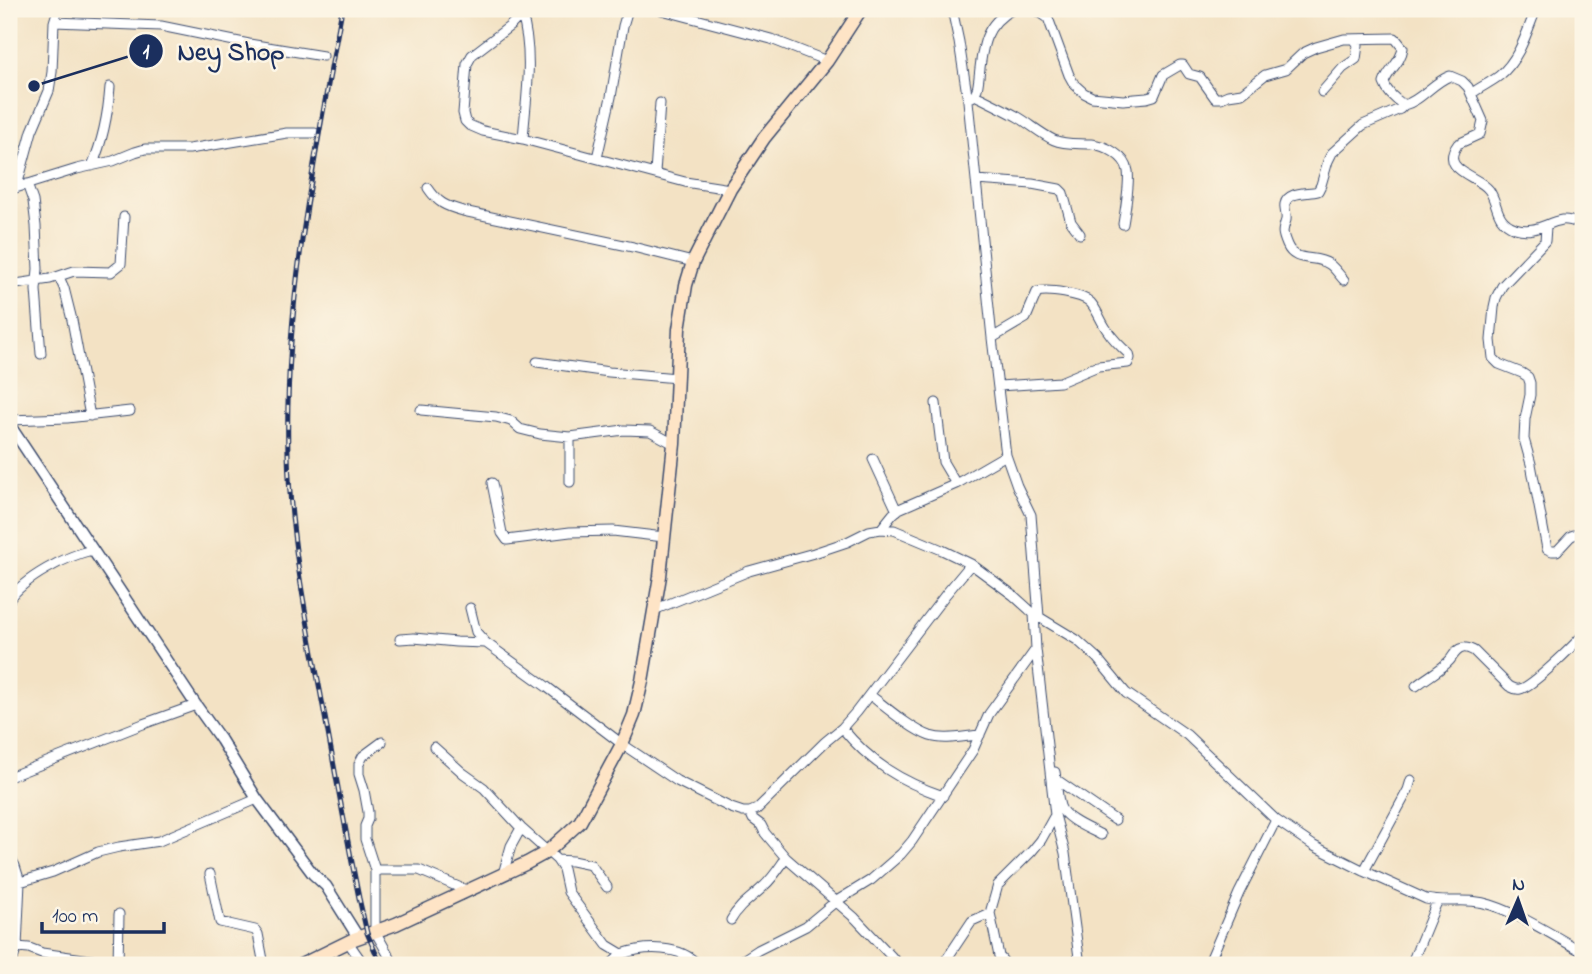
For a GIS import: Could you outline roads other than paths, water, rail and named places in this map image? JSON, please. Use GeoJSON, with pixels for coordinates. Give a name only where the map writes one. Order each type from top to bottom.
{"type":"FeatureCollection","features":[{"type":"Feature","properties":{"kind":"main road"},"geometry":{"type":"LineString","coordinates":[[301,965],[503,874],[552,856],[580,822],[622,744],[634,715],[642,681],[664,537],[674,444],[681,318],[693,262],[730,189],[764,138],[827,61],[861,9]]}},
{"type":"Feature","properties":{"kind":"street"},"geometry":{"type":"LineString","coordinates":[[13,188],[49,91],[54,22],[58,9]]}},
{"type":"Feature","properties":{"kind":"street"},"geometry":{"type":"LineString","coordinates":[[597,158],[628,9]]}},
{"type":"Feature","properties":{"kind":"street"},"geometry":{"type":"LineString","coordinates":[[658,9],[771,39],[827,61]]}},
{"type":"Feature","properties":{"kind":"street"},"geometry":{"type":"LineString","coordinates":[[952,9],[971,98],[976,180],[1006,455],[1031,516],[1036,649],[1048,759],[1055,815],[1065,853],[1080,965]]}},
{"type":"Feature","properties":{"kind":"street"},"geometry":{"type":"LineString","coordinates":[[971,98],[977,89],[981,50],[1002,14],[1013,9]]}},
{"type":"Feature","properties":{"kind":"street"},"geometry":{"type":"LineString","coordinates":[[1035,9],[1048,18],[1069,75],[1080,90],[1092,97],[1123,100],[1154,96],[1163,75],[1183,65],[1189,74],[1200,77],[1215,98],[1221,98],[1230,94],[1236,95],[1265,75],[1286,69],[1303,53],[1316,47],[1344,39],[1392,37],[1398,40],[1403,48],[1402,56],[1386,76],[1384,85],[1404,105]]}},
{"type":"Feature","properties":{"kind":"street"},"geometry":{"type":"LineString","coordinates":[[1471,94],[1496,79],[1516,56],[1536,9]]}},
{"type":"Feature","properties":{"kind":"street"},"geometry":{"type":"LineString","coordinates":[[523,139],[528,50],[524,12]]}},
{"type":"Feature","properties":{"kind":"street"},"geometry":{"type":"LineString","coordinates":[[524,12],[472,55],[467,64],[464,121],[483,131],[685,182],[730,189]]}},
{"type":"Feature","properties":{"kind":"street"},"geometry":{"type":"LineString","coordinates":[[54,22],[161,26],[323,56]]}},
{"type":"Feature","properties":{"kind":"street"},"geometry":{"type":"LineString","coordinates":[[1322,92],[1343,68],[1356,59],[1358,45],[1355,40]]}},
{"type":"Feature","properties":{"kind":"street"},"geometry":{"type":"LineString","coordinates":[[1344,280],[1330,264],[1298,257],[1290,252],[1282,231],[1286,201],[1289,196],[1318,191],[1332,153],[1363,125],[1400,110],[1450,76],[1468,87],[1483,117],[1480,134],[1455,148],[1457,169],[1485,186],[1505,223],[1529,230],[1563,220],[1583,225]]}},
{"type":"Feature","properties":{"kind":"street"},"geometry":{"type":"LineString","coordinates":[[92,166],[107,118],[110,87]]}},
{"type":"Feature","properties":{"kind":"street"},"geometry":{"type":"LineString","coordinates":[[971,98],[1017,116],[1054,140],[1095,144],[1112,151],[1128,171],[1123,225]]}},
{"type":"Feature","properties":{"kind":"street"},"geometry":{"type":"LineString","coordinates":[[654,173],[660,103]]}},
{"type":"Feature","properties":{"kind":"street"},"geometry":{"type":"LineString","coordinates":[[13,188],[113,161],[145,149],[189,149],[287,133],[314,133]]}},
{"type":"Feature","properties":{"kind":"street"},"geometry":{"type":"LineString","coordinates":[[976,180],[1059,189],[1063,193],[1071,222],[1080,234]]}},
{"type":"Feature","properties":{"kind":"street"},"geometry":{"type":"LineString","coordinates":[[27,184],[34,211],[41,354]]}},
{"type":"Feature","properties":{"kind":"street"},"geometry":{"type":"LineString","coordinates":[[428,188],[436,200],[463,211],[693,262]]}},
{"type":"Feature","properties":{"kind":"street"},"geometry":{"type":"LineString","coordinates":[[9,285],[60,277],[74,271],[105,273],[117,269],[122,257],[124,217]]}},
{"type":"Feature","properties":{"kind":"street"},"geometry":{"type":"LineString","coordinates":[[1546,226],[1545,241],[1502,286],[1496,298],[1492,351],[1493,358],[1499,364],[1522,373],[1528,377],[1530,383],[1524,439],[1547,549],[1556,551],[1571,536],[1583,532]]}},
{"type":"Feature","properties":{"kind":"street"},"geometry":{"type":"LineString","coordinates":[[60,277],[72,320],[90,416]]}},
{"type":"Feature","properties":{"kind":"street"},"geometry":{"type":"LineString","coordinates":[[992,338],[1026,318],[1037,292],[1051,291],[1077,296],[1090,302],[1107,331],[1130,358],[1128,363],[1098,366],[1060,382],[999,386]]}},
{"type":"Feature","properties":{"kind":"street"},"geometry":{"type":"LineString","coordinates":[[537,362],[677,378]]}},
{"type":"Feature","properties":{"kind":"street"},"geometry":{"type":"LineString","coordinates":[[936,404],[943,462],[956,484]]}},
{"type":"Feature","properties":{"kind":"street"},"geometry":{"type":"LineString","coordinates":[[421,410],[496,417],[511,421],[520,429],[540,434],[570,436],[650,431],[674,444]]}},
{"type":"Feature","properties":{"kind":"street"},"geometry":{"type":"LineString","coordinates":[[130,411],[9,422],[221,740],[257,799],[313,874],[326,886],[364,965]]}},
{"type":"Feature","properties":{"kind":"street"},"geometry":{"type":"LineString","coordinates":[[570,436],[570,482]]}},
{"type":"Feature","properties":{"kind":"street"},"geometry":{"type":"LineString","coordinates":[[881,529],[897,511],[956,484],[1006,455]]}},
{"type":"Feature","properties":{"kind":"street"},"geometry":{"type":"LineString","coordinates":[[873,459],[897,511]]}},
{"type":"Feature","properties":{"kind":"street"},"geometry":{"type":"LineString","coordinates":[[492,483],[502,533],[507,540],[582,531],[613,531],[664,537]]}},
{"type":"Feature","properties":{"kind":"street"},"geometry":{"type":"LineString","coordinates":[[654,610],[749,570],[847,542],[869,531],[894,530],[971,564],[1013,594],[1036,616],[1077,640],[1097,658],[1126,694],[1187,735],[1276,820],[1314,846],[1426,899],[1437,902],[1462,900],[1491,905],[1583,952]]}},
{"type":"Feature","properties":{"kind":"street"},"geometry":{"type":"LineString","coordinates":[[9,600],[15,591],[49,568],[76,554],[92,550]]}},
{"type":"Feature","properties":{"kind":"street"},"geometry":{"type":"LineString","coordinates":[[470,608],[477,632],[485,643],[622,744],[677,781],[731,808],[750,812],[757,809],[842,728],[971,564]]}},
{"type":"Feature","properties":{"kind":"street"},"geometry":{"type":"LineString","coordinates":[[1416,686],[1448,662],[1457,650],[1468,648],[1509,686],[1519,690],[1549,668],[1583,635]]}},
{"type":"Feature","properties":{"kind":"street"},"geometry":{"type":"LineString","coordinates":[[400,639],[485,643]]}},
{"type":"Feature","properties":{"kind":"street"},"geometry":{"type":"LineString","coordinates":[[735,965],[806,926],[835,902],[871,880],[901,854],[943,796],[980,735],[989,713],[1036,649]]}},
{"type":"Feature","properties":{"kind":"street"},"geometry":{"type":"LineString","coordinates":[[870,695],[930,736],[941,738],[980,735]]}},
{"type":"Feature","properties":{"kind":"street"},"geometry":{"type":"LineString","coordinates":[[9,777],[196,705]]}},
{"type":"Feature","properties":{"kind":"street"},"geometry":{"type":"LineString","coordinates":[[842,728],[857,746],[887,771],[943,796]]}},
{"type":"Feature","properties":{"kind":"street"},"geometry":{"type":"LineString","coordinates":[[382,742],[363,756],[359,764],[359,774],[368,812],[365,839],[375,870],[375,931],[394,965]]}},
{"type":"Feature","properties":{"kind":"street"},"geometry":{"type":"LineString","coordinates":[[434,747],[484,788],[521,828],[552,856],[563,869],[568,892],[607,945],[622,954]]}},
{"type":"Feature","properties":{"kind":"street"},"geometry":{"type":"LineString","coordinates":[[1048,759],[1052,762],[1063,813],[1101,835]]}},
{"type":"Feature","properties":{"kind":"street"},"geometry":{"type":"LineString","coordinates":[[1057,780],[1115,820]]}},
{"type":"Feature","properties":{"kind":"street"},"geometry":{"type":"LineString","coordinates":[[1364,871],[1411,780]]}},
{"type":"Feature","properties":{"kind":"street"},"geometry":{"type":"LineString","coordinates":[[20,882],[53,872],[97,852],[159,841],[257,799]]}},
{"type":"Feature","properties":{"kind":"street"},"geometry":{"type":"LineString","coordinates":[[750,812],[786,858],[855,918],[898,965]]}},
{"type":"Feature","properties":{"kind":"street"},"geometry":{"type":"LineString","coordinates":[[1006,965],[999,956],[990,914],[998,885],[1041,840],[1055,815]]}},
{"type":"Feature","properties":{"kind":"street"},"geometry":{"type":"LineString","coordinates":[[1208,965],[1239,893],[1276,820]]}},
{"type":"Feature","properties":{"kind":"street"},"geometry":{"type":"LineString","coordinates":[[503,874],[511,846],[521,828]]}},
{"type":"Feature","properties":{"kind":"street"},"geometry":{"type":"LineString","coordinates":[[9,855],[20,882],[17,947],[11,965]]}},
{"type":"Feature","properties":{"kind":"street"},"geometry":{"type":"LineString","coordinates":[[552,856],[591,865],[607,887]]}},
{"type":"Feature","properties":{"kind":"street"},"geometry":{"type":"LineString","coordinates":[[731,920],[743,903],[767,884],[786,858]]}},
{"type":"Feature","properties":{"kind":"street"},"geometry":{"type":"LineString","coordinates":[[375,870],[419,870],[468,891]]}},
{"type":"Feature","properties":{"kind":"street"},"geometry":{"type":"LineString","coordinates":[[210,874],[220,922],[255,930],[264,965]]}},
{"type":"Feature","properties":{"kind":"street"},"geometry":{"type":"LineString","coordinates":[[1411,965],[1437,902]]}},
{"type":"Feature","properties":{"kind":"street"},"geometry":{"type":"LineString","coordinates":[[17,947],[118,965],[119,914]]}},
{"type":"Feature","properties":{"kind":"street"},"geometry":{"type":"LineString","coordinates":[[946,960],[972,921],[990,914]]}},
{"type":"Feature","properties":{"kind":"street"},"geometry":{"type":"LineString","coordinates":[[610,965],[622,954],[644,948],[690,957],[698,965]]}},
{"type":"Feature","properties":{"kind":"railway"},"geometry":{"type":"LineString","coordinates":[[342,9],[312,175],[296,286],[288,398],[289,484],[299,573],[359,898],[367,933],[381,965]]}},
{"type":"Feature","properties":{"kind":"place","name":"Ney Shop"},"geometry":{"type":"Point","coordinates":[34,86]}}]}
